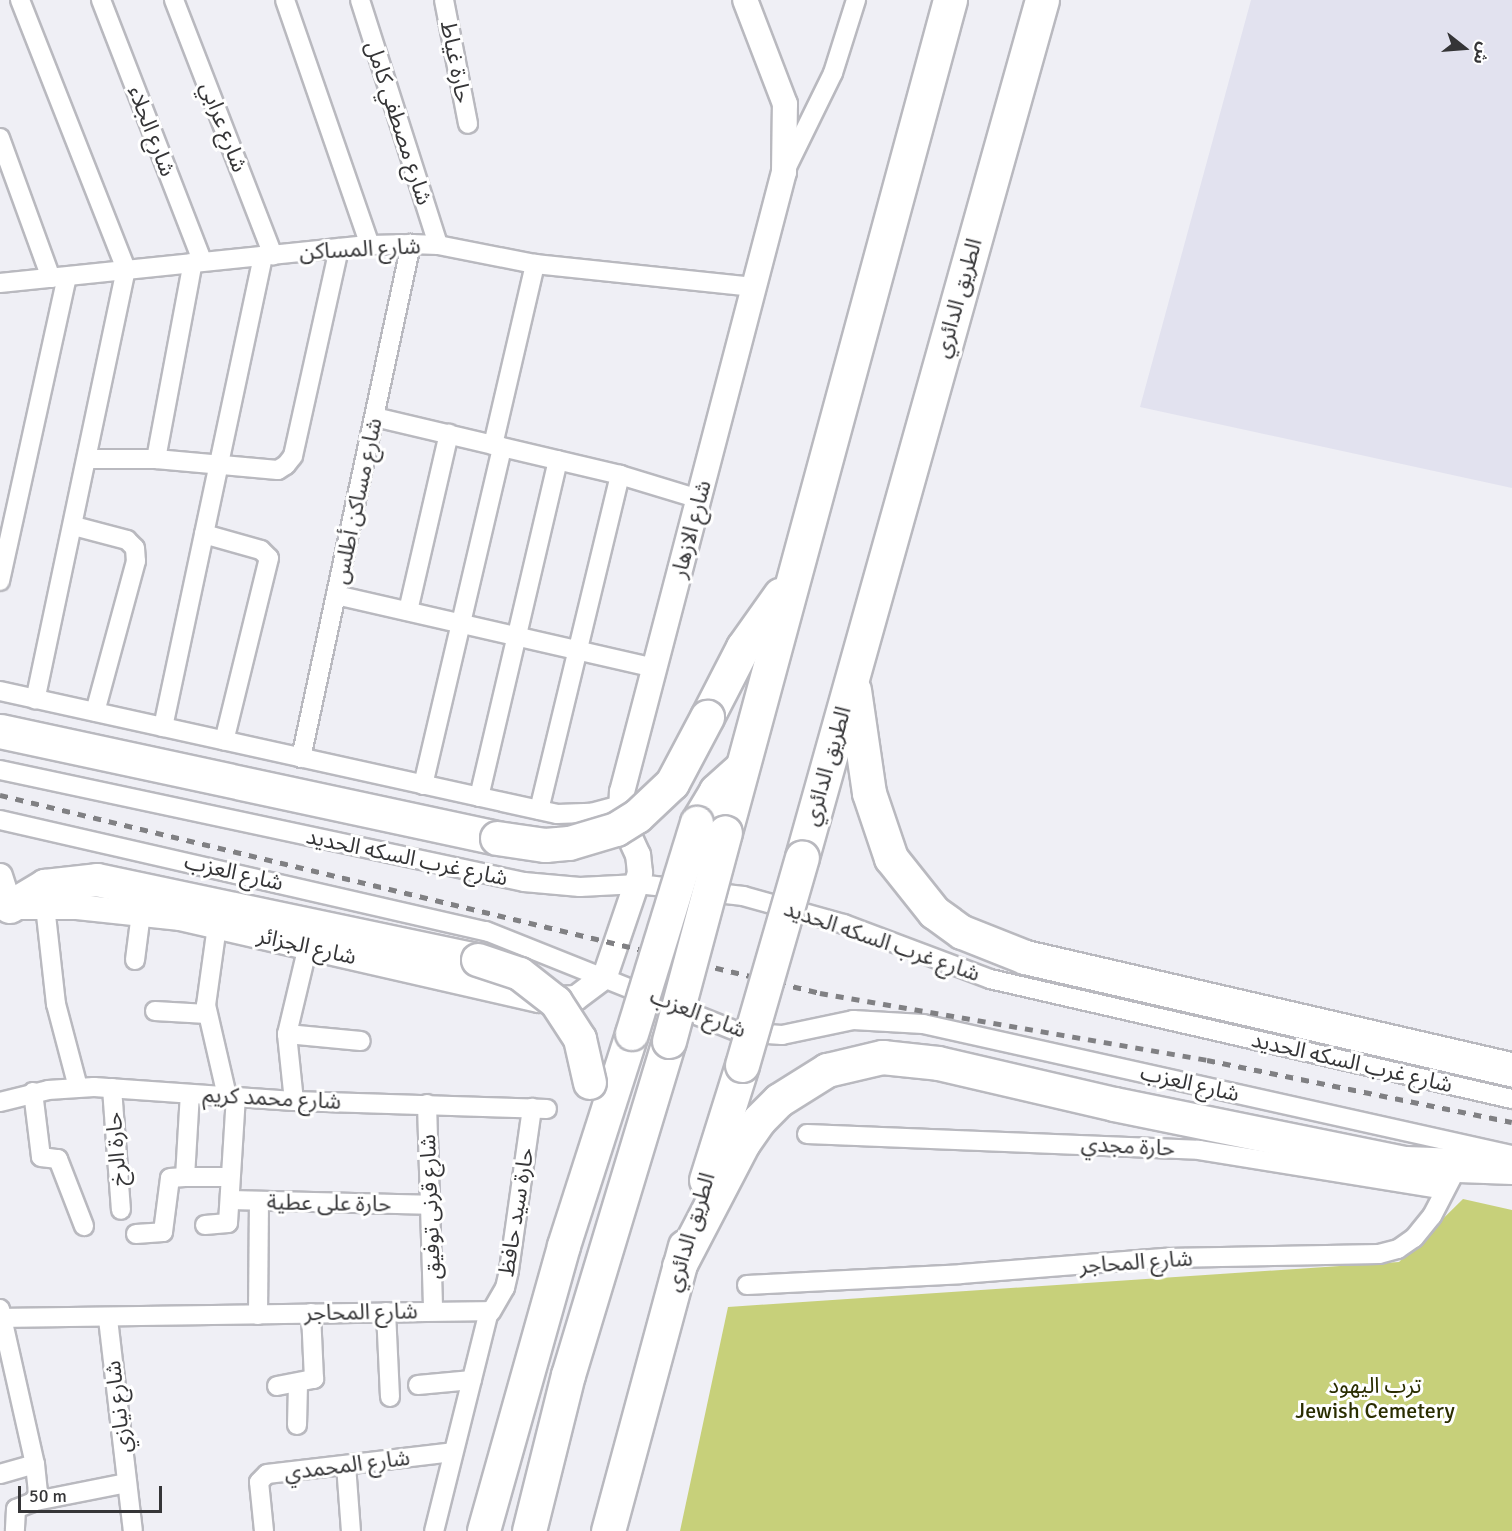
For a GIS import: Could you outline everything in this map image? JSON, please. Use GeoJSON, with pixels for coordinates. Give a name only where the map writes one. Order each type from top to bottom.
{"type":"FeatureCollection","features":[{"type":"Feature","properties":{"kind":"highway"},"geometry":{"type":"LineString","coordinates":[[484,1531],[533,1348],[632,1034],[711,827],[743,767],[789,585],[950,0]]}},
{"type":"Feature","properties":{"kind":"highway","name":"الطريق الدائري"},"geometry":{"type":"LineString","coordinates":[[608,1531],[679,1266],[742,1065],[802,857],[1042,0]]}},
{"type":"Feature","properties":{"kind":"highway"},"geometry":{"type":"LineString","coordinates":[[0,731],[521,843],[545,845],[593,838],[637,816],[672,783],[742,647],[789,585]]}},
{"type":"Feature","properties":{"kind":"highway"},"geometry":{"type":"LineString","coordinates":[[852,679],[869,793],[891,858],[934,912],[962,932],[1025,957],[1512,1070]]}},
{"type":"Feature","properties":{"kind":"highway"},"geometry":{"type":"LineString","coordinates":[[529,1531],[568,1375],[669,1041],[711,827]]}},
{"type":"Feature","properties":{"kind":"highway"},"geometry":{"type":"LineString","coordinates":[[5,908],[45,886],[97,880],[500,966],[530,981],[555,1002],[580,1039],[590,1083],[594,1154]]}},
{"type":"Feature","properties":{"kind":"highway"},"geometry":{"type":"LineString","coordinates":[[679,1266],[743,1143],[759,1120],[779,1100],[827,1070],[882,1058],[939,1063],[1114,1104],[1345,1151],[1457,1168],[1512,1167]]}},
{"type":"Feature","properties":{"kind":"street"},"geometry":{"type":"LineString","coordinates":[[20,0],[126,269],[74,526],[35,699]]}},
{"type":"Feature","properties":{"kind":"street","name":"شارع الجلاء"},"geometry":{"type":"LineString","coordinates":[[101,0],[198,262]]}},
{"type":"Feature","properties":{"kind":"street","name":"شارع عرابي"},"geometry":{"type":"LineString","coordinates":[[174,0],[268,255]]}},
{"type":"Feature","properties":{"kind":"street"},"geometry":{"type":"LineString","coordinates":[[285,0],[370,244]]}},
{"type":"Feature","properties":{"kind":"street","name":"شارع مصطفي كامل"},"geometry":{"type":"LineString","coordinates":[[360,0],[438,245]]}},
{"type":"Feature","properties":{"kind":"street","name":"حارة غياط"},"geometry":{"type":"LineString","coordinates":[[444,0],[468,124]]}},
{"type":"Feature","properties":{"kind":"street","name":"شارع الازهار"},"geometry":{"type":"LineString","coordinates":[[745,0],[785,104],[784,172]]}},
{"type":"Feature","properties":{"kind":"street","name":"شارع الازهار"},"geometry":{"type":"LineString","coordinates":[[638,884],[638,855],[623,829],[620,805],[784,172],[833,72],[856,0]]}},
{"type":"Feature","properties":{"kind":"street"},"geometry":{"type":"LineString","coordinates":[[0,138],[59,277],[0,581]]}},
{"type":"Feature","properties":{"kind":"street","name":"شارع المساكن"},"geometry":{"type":"LineString","coordinates":[[0,283],[370,244],[411,244],[438,245],[535,264],[754,287]]}},
{"type":"Feature","properties":{"kind":"street","name":"شارع مساكن أطلس"},"geometry":{"type":"LineString","coordinates":[[301,758],[411,244]]}},
{"type":"Feature","properties":{"kind":"street"},"geometry":{"type":"LineString","coordinates":[[88,459],[156,459],[278,470],[293,456],[339,248]]}},
{"type":"Feature","properties":{"kind":"street"},"geometry":{"type":"LineString","coordinates":[[163,727],[204,534],[268,255]]}},
{"type":"Feature","properties":{"kind":"street"},"geometry":{"type":"LineString","coordinates":[[156,459],[198,262]]}},
{"type":"Feature","properties":{"kind":"street"},"geometry":{"type":"LineString","coordinates":[[423,785],[461,622],[535,264]]}},
{"type":"Feature","properties":{"kind":"street"},"geometry":{"type":"LineString","coordinates":[[375,417],[620,475],[699,499]]}},
{"type":"Feature","properties":{"kind":"street"},"geometry":{"type":"LineString","coordinates":[[408,611],[449,434]]}},
{"type":"Feature","properties":{"kind":"street"},"geometry":{"type":"LineString","coordinates":[[479,797],[558,460]]}},
{"type":"Feature","properties":{"kind":"street"},"geometry":{"type":"LineString","coordinates":[[539,810],[620,475]]}},
{"type":"Feature","properties":{"kind":"street"},"geometry":{"type":"LineString","coordinates":[[74,526],[126,540],[135,548],[136,561],[95,712]]}},
{"type":"Feature","properties":{"kind":"street"},"geometry":{"type":"LineString","coordinates":[[204,534],[261,550],[269,558],[224,741]]}},
{"type":"Feature","properties":{"kind":"street"},"geometry":{"type":"LineString","coordinates":[[336,595],[517,634],[655,668]]}},
{"type":"Feature","properties":{"kind":"street"},"geometry":{"type":"LineString","coordinates":[[0,692],[539,810],[576,814],[620,805]]}},
{"type":"Feature","properties":{"kind":"street","name":"شارع غرب السكه الحديد"},"geometry":{"type":"LineString","coordinates":[[0,770],[524,882],[580,887],[638,884],[732,894],[794,908],[990,979],[1512,1099]]}},
{"type":"Feature","properties":{"kind":"street","name":"شارع العزب"},"geometry":{"type":"LineString","coordinates":[[0,820],[446,919],[526,944],[724,1027],[752,1034],[782,1035],[853,1020],[923,1024],[1457,1168],[1512,1155]]}},
{"type":"Feature","properties":{"kind":"street"},"geometry":{"type":"LineString","coordinates":[[0,876],[5,908]]}},
{"type":"Feature","properties":{"kind":"street"},"geometry":{"type":"LineString","coordinates":[[605,976],[638,884]]}},
{"type":"Feature","properties":{"kind":"street"},"geometry":{"type":"LineString","coordinates":[[45,906],[56,1004],[78,1087]]}},
{"type":"Feature","properties":{"kind":"street","name":"شارع الجزائر"},"geometry":{"type":"LineString","coordinates":[[5,908],[45,906],[141,913],[217,926],[551,1001],[576,998],[605,976]]}},
{"type":"Feature","properties":{"kind":"street"},"geometry":{"type":"LineString","coordinates":[[135,960],[141,913]]}},
{"type":"Feature","properties":{"kind":"street"},"geometry":{"type":"LineString","coordinates":[[205,1226],[228,1224],[230,1200],[232,1097],[207,1014],[217,926]]}},
{"type":"Feature","properties":{"kind":"street"},"geometry":{"type":"LineString","coordinates":[[294,1101],[287,1034],[308,946]]}},
{"type":"Feature","properties":{"kind":"street"},"geometry":{"type":"LineString","coordinates":[[155,1011],[207,1014]]}},
{"type":"Feature","properties":{"kind":"street"},"geometry":{"type":"LineString","coordinates":[[287,1034],[361,1041]]}},
{"type":"Feature","properties":{"kind":"street","name":"شارع محمد كريم"},"geometry":{"type":"LineString","coordinates":[[0,1102],[33,1092],[78,1087],[294,1101],[539,1108]]}},
{"type":"Feature","properties":{"kind":"street","name":"حارة الرخ"},"geometry":{"type":"LineString","coordinates":[[112,1088],[121,1210]]}},
{"type":"Feature","properties":{"kind":"street"},"geometry":{"type":"LineString","coordinates":[[33,1092],[41,1157],[58,1159],[84,1226]]}},
{"type":"Feature","properties":{"kind":"street"},"geometry":{"type":"LineString","coordinates":[[185,1177],[190,1094]]}},
{"type":"Feature","properties":{"kind":"street","name":"شارع قرنى توفيق"},"geometry":{"type":"LineString","coordinates":[[427,1104],[428,1205],[433,1310]]}},
{"type":"Feature","properties":{"kind":"street","name":"حارة سيد حافظ"},"geometry":{"type":"LineString","coordinates":[[491,1312],[501,1297],[509,1270],[539,1108]]}},
{"type":"Feature","properties":{"kind":"street","name":"حارة مجدي"},"geometry":{"type":"LineString","coordinates":[[807,1134],[1199,1150],[1457,1168]]}},
{"type":"Feature","properties":{"kind":"street","name":"شارع المحاجر"},"geometry":{"type":"LineString","coordinates":[[747,1285],[961,1274],[1166,1258],[1380,1254],[1398,1250],[1414,1238],[1457,1168]]}},
{"type":"Feature","properties":{"kind":"street"},"geometry":{"type":"LineString","coordinates":[[136,1234],[163,1232],[170,1178],[230,1177]]}},
{"type":"Feature","properties":{"kind":"street","name":"حارة على عطية"},"geometry":{"type":"LineString","coordinates":[[230,1200],[428,1205]]}},
{"type":"Feature","properties":{"kind":"street"},"geometry":{"type":"LineString","coordinates":[[258,1315],[259,1201]]}},
{"type":"Feature","properties":{"kind":"street","name":"شارع المحاجر"},"geometry":{"type":"LineString","coordinates":[[2,1314],[108,1319],[433,1310],[491,1312]]}},
{"type":"Feature","properties":{"kind":"street"},"geometry":{"type":"LineString","coordinates":[[386,1312],[390,1397]]}},
{"type":"Feature","properties":{"kind":"street"},"geometry":{"type":"LineString","coordinates":[[434,1531],[491,1312]]}},
{"type":"Feature","properties":{"kind":"street"},"geometry":{"type":"LineString","coordinates":[[277,1386],[314,1379],[311,1313]]}},
{"type":"Feature","properties":{"kind":"street"},"geometry":{"type":"LineString","coordinates":[[2,1314],[8,1378],[35,1464],[36,1501]]}},
{"type":"Feature","properties":{"kind":"street","name":"شارع نيازي"},"geometry":{"type":"LineString","coordinates":[[108,1319],[133,1531]]}},
{"type":"Feature","properties":{"kind":"street"},"geometry":{"type":"LineString","coordinates":[[418,1385],[472,1380]]}},
{"type":"Feature","properties":{"kind":"street"},"geometry":{"type":"LineString","coordinates":[[297,1425],[298,1383]]}},
{"type":"Feature","properties":{"kind":"street","name":"شارع المحمدي"},"geometry":{"type":"LineString","coordinates":[[264,1531],[259,1485],[263,1476],[453,1452]]}},
{"type":"Feature","properties":{"kind":"street"},"geometry":{"type":"LineString","coordinates":[[0,1474],[35,1464]]}},
{"type":"Feature","properties":{"kind":"street"},"geometry":{"type":"LineString","coordinates":[[346,1465],[351,1531]]}},
{"type":"Feature","properties":{"kind":"street"},"geometry":{"type":"LineString","coordinates":[[15,1531],[16,1509],[36,1501],[127,1483]]}},
{"type":"Feature","properties":{"kind":"shaded area"},"geometry":{"type":"Polygon","coordinates":[[[1251,0],[1512,0],[1512,488],[1140,407],[1251,0]]]}},
{"type":"Feature","properties":{"kind":"green space","name":"ترب اليهود Jewish Cemetery"},"geometry":{"type":"Polygon","coordinates":[[[1463,1199],[1512,1210],[1512,1531],[680,1531],[728,1307],[1399,1262],[1463,1199]]]}},
{"type":"Feature","properties":{"kind":"railway"},"geometry":{"type":"LineString","coordinates":[[0,795],[820,993],[1207,1060],[1512,1122]]}}]}
